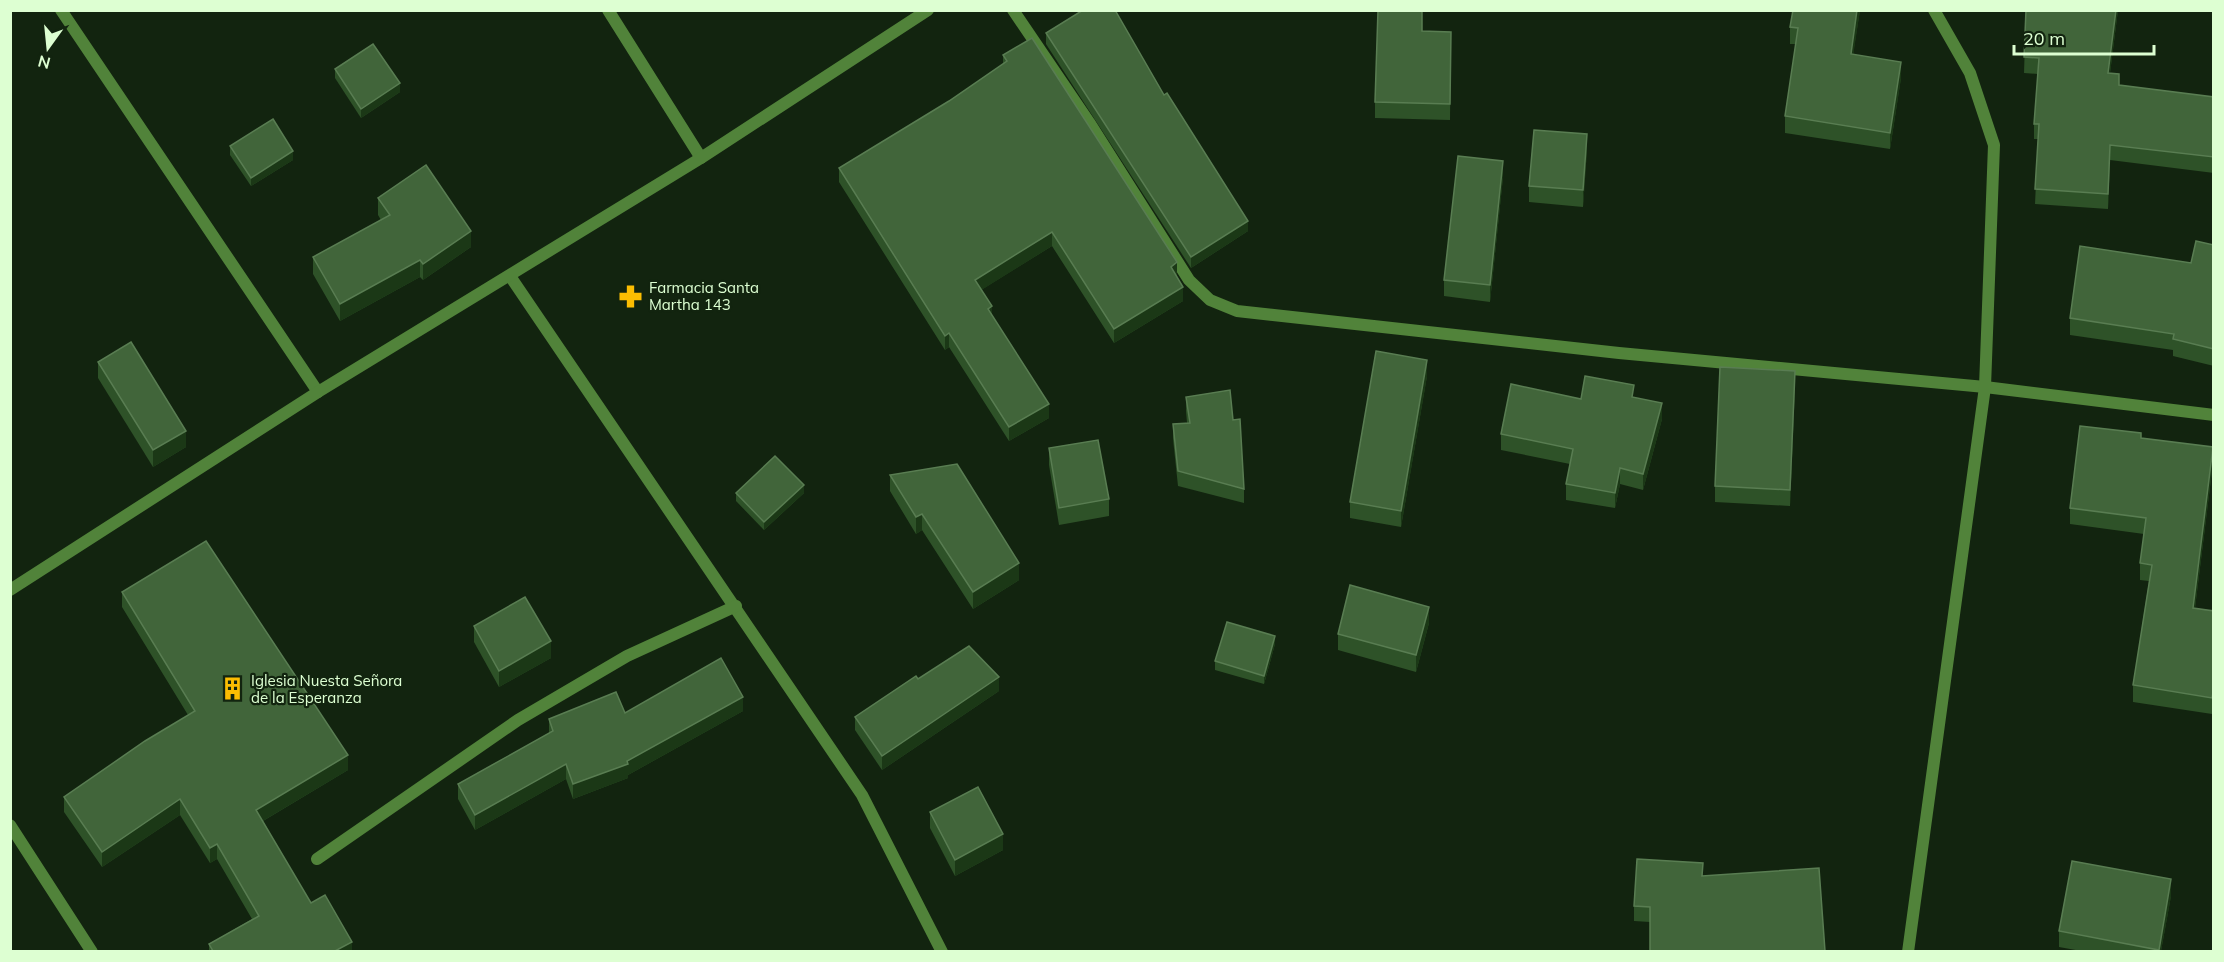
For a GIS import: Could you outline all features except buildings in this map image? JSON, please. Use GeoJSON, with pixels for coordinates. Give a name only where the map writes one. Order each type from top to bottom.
{"type":"FeatureCollection","features":[{"type":"Feature","properties":{"kind":"street"},"geometry":{"type":"LineString","coordinates":[[61,10],[318,392]]}},
{"type":"Feature","properties":{"kind":"street"},"geometry":{"type":"LineString","coordinates":[[608,10],[701,158]]}},
{"type":"Feature","properties":{"kind":"street"},"geometry":{"type":"LineString","coordinates":[[10,590],[318,392],[701,158],[928,10]]}},
{"type":"Feature","properties":{"kind":"street"},"geometry":{"type":"LineString","coordinates":[[1013,10],[1089,122],[1189,280],[1210,300],[1237,311],[1630,354],[1985,387],[2214,415]]}},
{"type":"Feature","properties":{"kind":"street"},"geometry":{"type":"LineString","coordinates":[[1908,951],[1985,387],[1994,145],[1970,73],[1934,10]]}},
{"type":"Feature","properties":{"kind":"street"},"geometry":{"type":"LineString","coordinates":[[510,276],[736,606],[862,795],[942,951]]}},
{"type":"Feature","properties":{"kind":"street"},"geometry":{"type":"LineString","coordinates":[[317,859],[518,720],[627,656],[736,606]]}},
{"type":"Feature","properties":{"kind":"street"},"geometry":{"type":"LineString","coordinates":[[10,825],[92,951]]}},
{"type":"Feature","properties":{"kind":"place","name":"Farmacia Santa Martha 143"},"geometry":{"type":"Point","coordinates":[631,296]}},
{"type":"Feature","properties":{"kind":"place","name":"Iglesia Nuesta Señora de la Esperanza"},"geometry":{"type":"Point","coordinates":[233,689]}}]}
